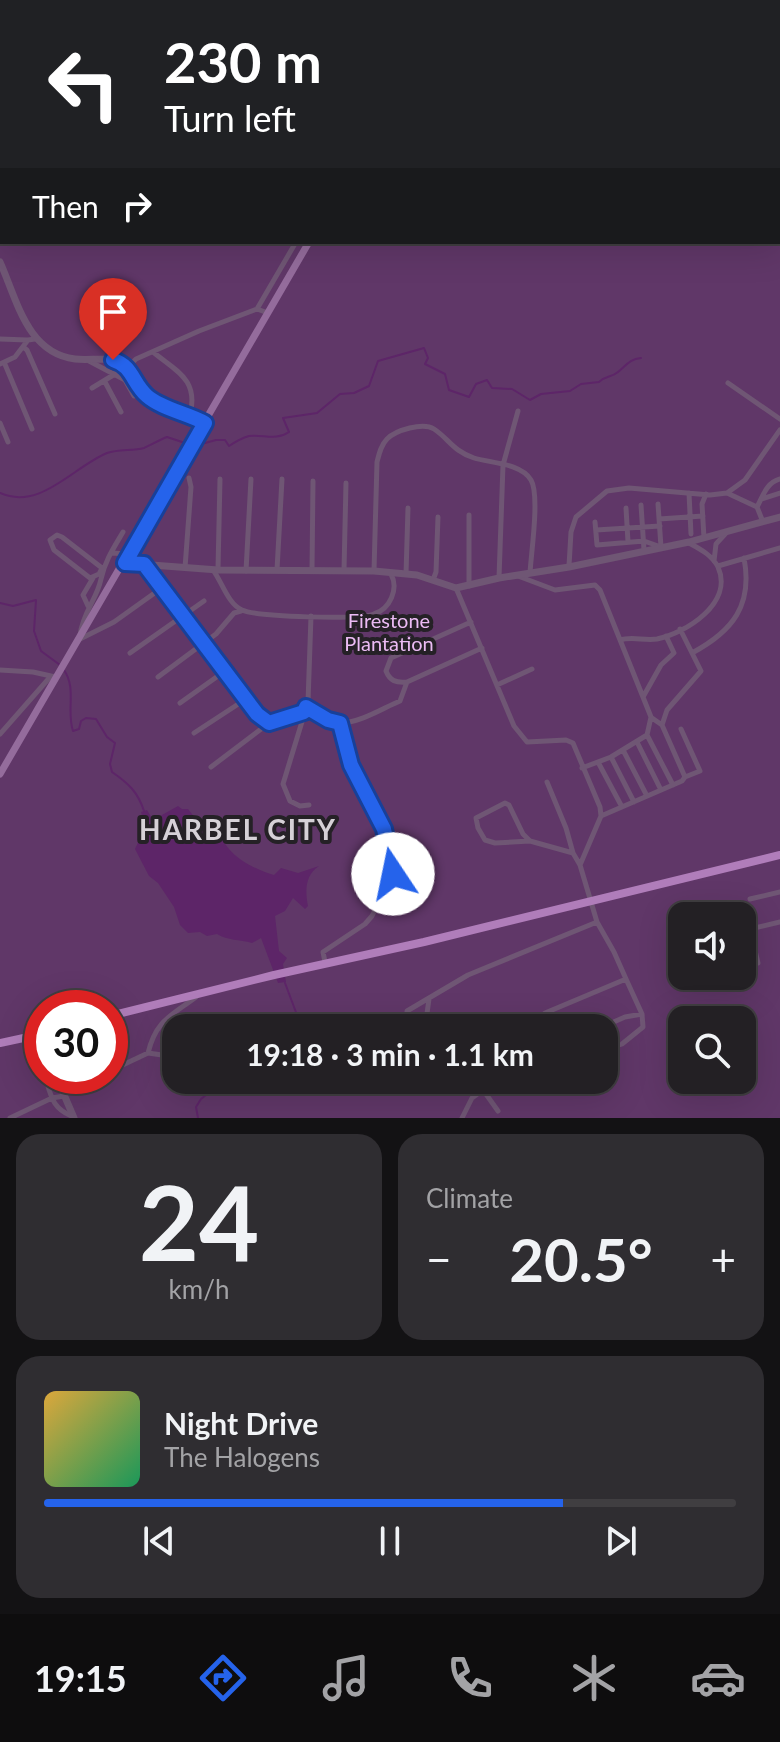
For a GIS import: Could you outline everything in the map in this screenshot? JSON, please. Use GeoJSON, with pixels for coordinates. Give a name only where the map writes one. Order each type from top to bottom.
{"type":"FeatureCollection","features":[{"type":"Feature","properties":{"kind":"main road"},"geometry":{"type":"LineString","coordinates":[[0,774],[308,244]]}},
{"type":"Feature","properties":{"kind":"main road"},"geometry":{"type":"LineString","coordinates":[[128,1011],[325,962],[779,858]]}},
{"type":"Feature","properties":{"kind":"main road"},"geometry":{"type":"LineString","coordinates":[[0,1043],[24,1040]]}},
{"type":"Feature","properties":{"kind":"street"},"geometry":{"type":"LineString","coordinates":[[92,388],[136,359],[257,309],[295,244]]}},
{"type":"Feature","properties":{"kind":"street"},"geometry":{"type":"LineString","coordinates":[[0,262],[32,340]]}},
{"type":"Feature","properties":{"kind":"street"},"geometry":{"type":"LineString","coordinates":[[257,309],[268,313]]}},
{"type":"Feature","properties":{"kind":"street"},"geometry":{"type":"LineString","coordinates":[[0,339],[32,340],[60,356],[89,361],[113,360],[126,365],[140,389],[154,402],[205,423]]}},
{"type":"Feature","properties":{"kind":"street"},"geometry":{"type":"LineString","coordinates":[[32,340],[15,357],[2,363],[32,429]]}},
{"type":"Feature","properties":{"kind":"street"},"geometry":{"type":"LineString","coordinates":[[23,347],[55,414]]}},
{"type":"Feature","properties":{"kind":"street"},"geometry":{"type":"LineString","coordinates":[[153,352],[180,371],[192,395],[190,415]]}},
{"type":"Feature","properties":{"kind":"street"},"geometry":{"type":"LineString","coordinates":[[89,361],[125,380],[134,396]]}},
{"type":"Feature","properties":{"kind":"street"},"geometry":{"type":"LineString","coordinates":[[105,382],[121,412]]}},
{"type":"Feature","properties":{"kind":"street"},"geometry":{"type":"LineString","coordinates":[[728,383],[780,419]]}},
{"type":"Feature","properties":{"kind":"street"},"geometry":{"type":"LineString","coordinates":[[499,578],[503,465],[518,411]]}},
{"type":"Feature","properties":{"kind":"street"},"geometry":{"type":"LineString","coordinates":[[0,423],[8,442]]}},
{"type":"Feature","properties":{"kind":"street"},"geometry":{"type":"LineString","coordinates":[[374,571],[377,462],[381,449],[388,438],[400,431],[424,426],[433,428],[451,446],[472,457],[525,473],[533,482],[530,574]]}},
{"type":"Feature","properties":{"kind":"street"},"geometry":{"type":"LineString","coordinates":[[727,493],[745,480],[780,430]]}},
{"type":"Feature","properties":{"kind":"street"},"geometry":{"type":"LineString","coordinates":[[185,568],[189,478]]}},
{"type":"Feature","properties":{"kind":"street"},"geometry":{"type":"LineString","coordinates":[[220,479],[216,570],[230,598],[242,610],[259,614],[364,616],[381,611],[394,591],[391,573]]}},
{"type":"Feature","properties":{"kind":"street"},"geometry":{"type":"LineString","coordinates":[[246,571],[251,479]]}},
{"type":"Feature","properties":{"kind":"street"},"geometry":{"type":"LineString","coordinates":[[277,570],[282,479]]}},
{"type":"Feature","properties":{"kind":"street"},"geometry":{"type":"LineString","coordinates":[[757,507],[772,482],[780,479]]}},
{"type":"Feature","properties":{"kind":"street"},"geometry":{"type":"LineString","coordinates":[[312,570],[313,481]]}},
{"type":"Feature","properties":{"kind":"street"},"geometry":{"type":"LineString","coordinates":[[344,570],[346,483]]}},
{"type":"Feature","properties":{"kind":"street"},"geometry":{"type":"LineString","coordinates":[[569,567],[571,532],[576,517],[607,491],[629,488],[727,493],[757,507],[763,522]]}},
{"type":"Feature","properties":{"kind":"street"},"geometry":{"type":"LineString","coordinates":[[689,493],[690,538],[716,564]]}},
{"type":"Feature","properties":{"kind":"street"},"geometry":{"type":"LineString","coordinates":[[761,499],[780,493]]}},
{"type":"Feature","properties":{"kind":"street"},"geometry":{"type":"LineString","coordinates":[[704,538],[702,504],[706,494]]}},
{"type":"Feature","properties":{"kind":"street"},"geometry":{"type":"LineString","coordinates":[[658,504],[661,547]]}},
{"type":"Feature","properties":{"kind":"street"},"geometry":{"type":"LineString","coordinates":[[641,505],[644,550]]}},
{"type":"Feature","properties":{"kind":"street"},"geometry":{"type":"LineString","coordinates":[[406,574],[408,508]]}},
{"type":"Feature","properties":{"kind":"street"},"geometry":{"type":"LineString","coordinates":[[626,508],[628,542]]}},
{"type":"Feature","properties":{"kind":"street"},"geometry":{"type":"LineString","coordinates":[[469,515],[469,586]]}},
{"type":"Feature","properties":{"kind":"street"},"geometry":{"type":"LineString","coordinates":[[596,530],[643,527],[703,516]]}},
{"type":"Feature","properties":{"kind":"street"},"geometry":{"type":"LineString","coordinates":[[433,580],[438,517]]}},
{"type":"Feature","properties":{"kind":"street"},"geometry":{"type":"LineString","coordinates":[[125,563],[246,571],[374,571],[406,574],[456,588],[569,567],[690,538],[704,538],[780,517]]}},
{"type":"Feature","properties":{"kind":"street"},"geometry":{"type":"LineString","coordinates":[[595,522],[597,545],[644,541],[661,547]]}},
{"type":"Feature","properties":{"kind":"street"},"geometry":{"type":"LineString","coordinates":[[88,606],[83,595],[123,532]]}},
{"type":"Feature","properties":{"kind":"street"},"geometry":{"type":"LineString","coordinates":[[620,640],[666,636],[706,613],[720,589],[716,544],[726,533]]}},
{"type":"Feature","properties":{"kind":"street"},"geometry":{"type":"LineString","coordinates":[[94,577],[90,578],[54,550],[50,540],[62,537],[102,569]]}},
{"type":"Feature","properties":{"kind":"street"},"geometry":{"type":"LineString","coordinates":[[716,564],[780,548]]}},
{"type":"Feature","properties":{"kind":"street"},"geometry":{"type":"LineString","coordinates":[[111,553],[129,554]]}},
{"type":"Feature","properties":{"kind":"street"},"geometry":{"type":"LineString","coordinates":[[692,653],[712,642],[729,627],[739,610],[747,594],[744,558]]}},
{"type":"Feature","properties":{"kind":"street"},"geometry":{"type":"LineString","coordinates":[[144,564],[257,714],[269,723]]}},
{"type":"Feature","properties":{"kind":"street"},"geometry":{"type":"LineString","coordinates":[[79,640],[82,620],[102,578],[102,569]]}},
{"type":"Feature","properties":{"kind":"street"},"geometry":{"type":"LineString","coordinates":[[517,576],[555,590],[595,585],[600,590],[651,717],[662,725],[685,777]]}},
{"type":"Feature","properties":{"kind":"street"},"geometry":{"type":"LineString","coordinates":[[79,640],[114,622],[163,587]]}},
{"type":"Feature","properties":{"kind":"street"},"geometry":{"type":"LineString","coordinates":[[456,588],[514,726],[527,742],[566,740],[573,743],[601,816],[580,865]]}},
{"type":"Feature","properties":{"kind":"street"},"geometry":{"type":"LineString","coordinates":[[130,653],[204,601]]}},
{"type":"Feature","properties":{"kind":"street"},"geometry":{"type":"LineString","coordinates":[[158,677],[205,643],[234,613],[242,610]]}},
{"type":"Feature","properties":{"kind":"street"},"geometry":{"type":"LineString","coordinates":[[309,805],[300,806],[290,801],[283,784],[305,710],[311,616]]}},
{"type":"Feature","properties":{"kind":"street"},"geometry":{"type":"LineString","coordinates":[[471,622],[391,658],[386,671],[388,677],[398,683],[407,682],[482,648]]}},
{"type":"Feature","properties":{"kind":"street"},"geometry":{"type":"LineString","coordinates":[[662,725],[667,710],[701,671],[680,629]]}},
{"type":"Feature","properties":{"kind":"street"},"geometry":{"type":"LineString","coordinates":[[643,697],[661,665],[674,653],[666,636]]}},
{"type":"Feature","properties":{"kind":"street"},"geometry":{"type":"LineString","coordinates":[[497,685],[532,669]]}},
{"type":"Feature","properties":{"kind":"street"},"geometry":{"type":"LineString","coordinates":[[0,670],[56,674]]}},
{"type":"Feature","properties":{"kind":"street"},"geometry":{"type":"LineString","coordinates":[[180,703],[225,671]]}},
{"type":"Feature","properties":{"kind":"street"},"geometry":{"type":"LineString","coordinates":[[0,732],[56,674]]}},
{"type":"Feature","properties":{"kind":"street"},"geometry":{"type":"LineString","coordinates":[[211,767],[269,723],[305,710],[340,723],[400,701],[407,682]]}},
{"type":"Feature","properties":{"kind":"street"},"geometry":{"type":"LineString","coordinates":[[194,733],[246,699]]}},
{"type":"Feature","properties":{"kind":"street"},"geometry":{"type":"LineString","coordinates":[[651,717],[647,735],[673,785]]}},
{"type":"Feature","properties":{"kind":"street"},"geometry":{"type":"LineString","coordinates":[[325,962],[323,952],[372,916],[393,874],[384,829],[351,765],[340,723]]}},
{"type":"Feature","properties":{"kind":"street"},"geometry":{"type":"LineString","coordinates":[[601,816],[700,771],[681,729]]}},
{"type":"Feature","properties":{"kind":"street"},"geometry":{"type":"LineString","coordinates":[[582,768],[611,757],[647,735]]}},
{"type":"Feature","properties":{"kind":"street"},"geometry":{"type":"LineString","coordinates":[[637,742],[661,790]]}},
{"type":"Feature","properties":{"kind":"street"},"geometry":{"type":"LineString","coordinates":[[623,750],[647,796]]}},
{"type":"Feature","properties":{"kind":"street"},"geometry":{"type":"LineString","coordinates":[[611,757],[634,802]]}},
{"type":"Feature","properties":{"kind":"street"},"geometry":{"type":"LineString","coordinates":[[598,762],[622,807]]}},
{"type":"Feature","properties":{"kind":"street"},"geometry":{"type":"LineString","coordinates":[[547,782],[580,865],[597,922],[642,1014],[644,1023],[640,1032],[618,1045]]}},
{"type":"Feature","properties":{"kind":"street"},"geometry":{"type":"LineString","coordinates":[[530,841],[505,803],[476,818],[485,840],[495,843],[530,841],[573,853]]}},
{"type":"Feature","properties":{"kind":"street"},"geometry":{"type":"LineString","coordinates":[[750,899],[780,892]]}},
{"type":"Feature","properties":{"kind":"street"},"geometry":{"type":"LineString","coordinates":[[407,1014],[407,1011],[468,975],[597,922]]}},
{"type":"Feature","properties":{"kind":"street"},"geometry":{"type":"LineString","coordinates":[[756,928],[780,922]]}},
{"type":"Feature","properties":{"kind":"street"},"geometry":{"type":"LineString","coordinates":[[756,954],[758,963]]}},
{"type":"Feature","properties":{"kind":"street"},"geometry":{"type":"LineString","coordinates":[[544,1014],[626,979]]}},
{"type":"Feature","properties":{"kind":"street"},"geometry":{"type":"LineString","coordinates":[[148,1053],[153,1034],[160,1024],[203,992]]}},
{"type":"Feature","properties":{"kind":"street"},"geometry":{"type":"LineString","coordinates":[[426,1014],[429,998]]}},
{"type":"Feature","properties":{"kind":"street"},"geometry":{"type":"LineString","coordinates":[[618,1019],[642,1014]]}},
{"type":"Feature","properties":{"kind":"street"},"geometry":{"type":"LineString","coordinates":[[128,1062],[148,1053],[162,1055]]}},
{"type":"Feature","properties":{"kind":"street"},"geometry":{"type":"LineString","coordinates":[[51,1094],[61,1112],[74,1117]]}},
{"type":"Feature","properties":{"kind":"street"},"geometry":{"type":"LineString","coordinates":[[10,1118],[65,1094],[74,1117]]}},
{"type":"Feature","properties":{"kind":"street"},"geometry":{"type":"LineString","coordinates":[[462,1118],[472,1098],[478,1094]]}},
{"type":"Feature","properties":{"kind":"street"},"geometry":{"type":"LineString","coordinates":[[486,1094],[498,1111]]}},
{"type":"Feature","properties":{"kind":"green space","name":"Firestone Plantation"},"geometry":{"type":"Polygon","coordinates":[[[0,244],[780,244],[780,1118],[0,1118],[0,244]]]}},
{"type":"Feature","properties":{"kind":"shaded area"},"geometry":{"type":"Polygon","coordinates":[[[178,806],[219,829],[232,853],[257,869],[274,875],[281,868],[298,873],[319,866],[307,884],[308,906],[305,909],[293,898],[285,911],[275,916],[279,951],[287,958],[283,964],[286,982],[278,983],[261,938],[252,943],[217,934],[188,933],[180,925],[174,907],[158,883],[149,876],[135,849],[145,827],[141,812],[147,810],[153,820],[178,806]]]}},
{"type":"Feature","properties":{"kind":"waterway"},"geometry":{"type":"LineString","coordinates":[[194,446],[216,440],[225,440],[229,446],[249,436],[284,435],[289,432],[283,418],[317,413],[340,394],[354,393],[369,386],[378,361],[424,348],[428,358],[425,364],[445,374],[449,390],[469,397],[476,384],[487,380],[492,388],[512,389],[530,400],[541,394],[570,391],[581,384],[599,382],[641,358]]}},
{"type":"Feature","properties":{"kind":"waterway"},"geometry":{"type":"LineString","coordinates":[[0,493],[15,497],[42,492],[107,453],[144,448],[167,437],[188,444]]}},
{"type":"Feature","properties":{"kind":"waterway"},"geometry":{"type":"LineString","coordinates":[[0,603],[13,606],[36,600],[34,631],[41,651],[60,665]]}},
{"type":"Feature","properties":{"kind":"waterway"},"geometry":{"type":"LineString","coordinates":[[64,670],[70,685],[73,731],[79,729],[81,721],[86,718],[96,719],[107,737],[115,743],[110,764],[112,772],[132,788],[144,811]]}},
{"type":"Feature","properties":{"kind":"waterway"},"geometry":{"type":"LineString","coordinates":[[285,983],[297,1014]]}},
{"type":"Feature","properties":{"kind":"waterway"},"geometry":{"type":"LineString","coordinates":[[198,1118],[196,1107],[207,1094]]}},
{"type":"Feature","properties":{"kind":"district","name":"HARBEL CITY"},"geometry":{"type":"Point","coordinates":[238,830]}},
{"type":"Feature","properties":{"kind":"route"},"geometry":{"type":"LineString","coordinates":[[113,360],[128,367],[140,389],[154,402],[205,423],[125,563],[144,564],[257,714],[269,723],[304,712],[306,707],[340,723],[351,765],[384,829],[393,874]]}}]}
